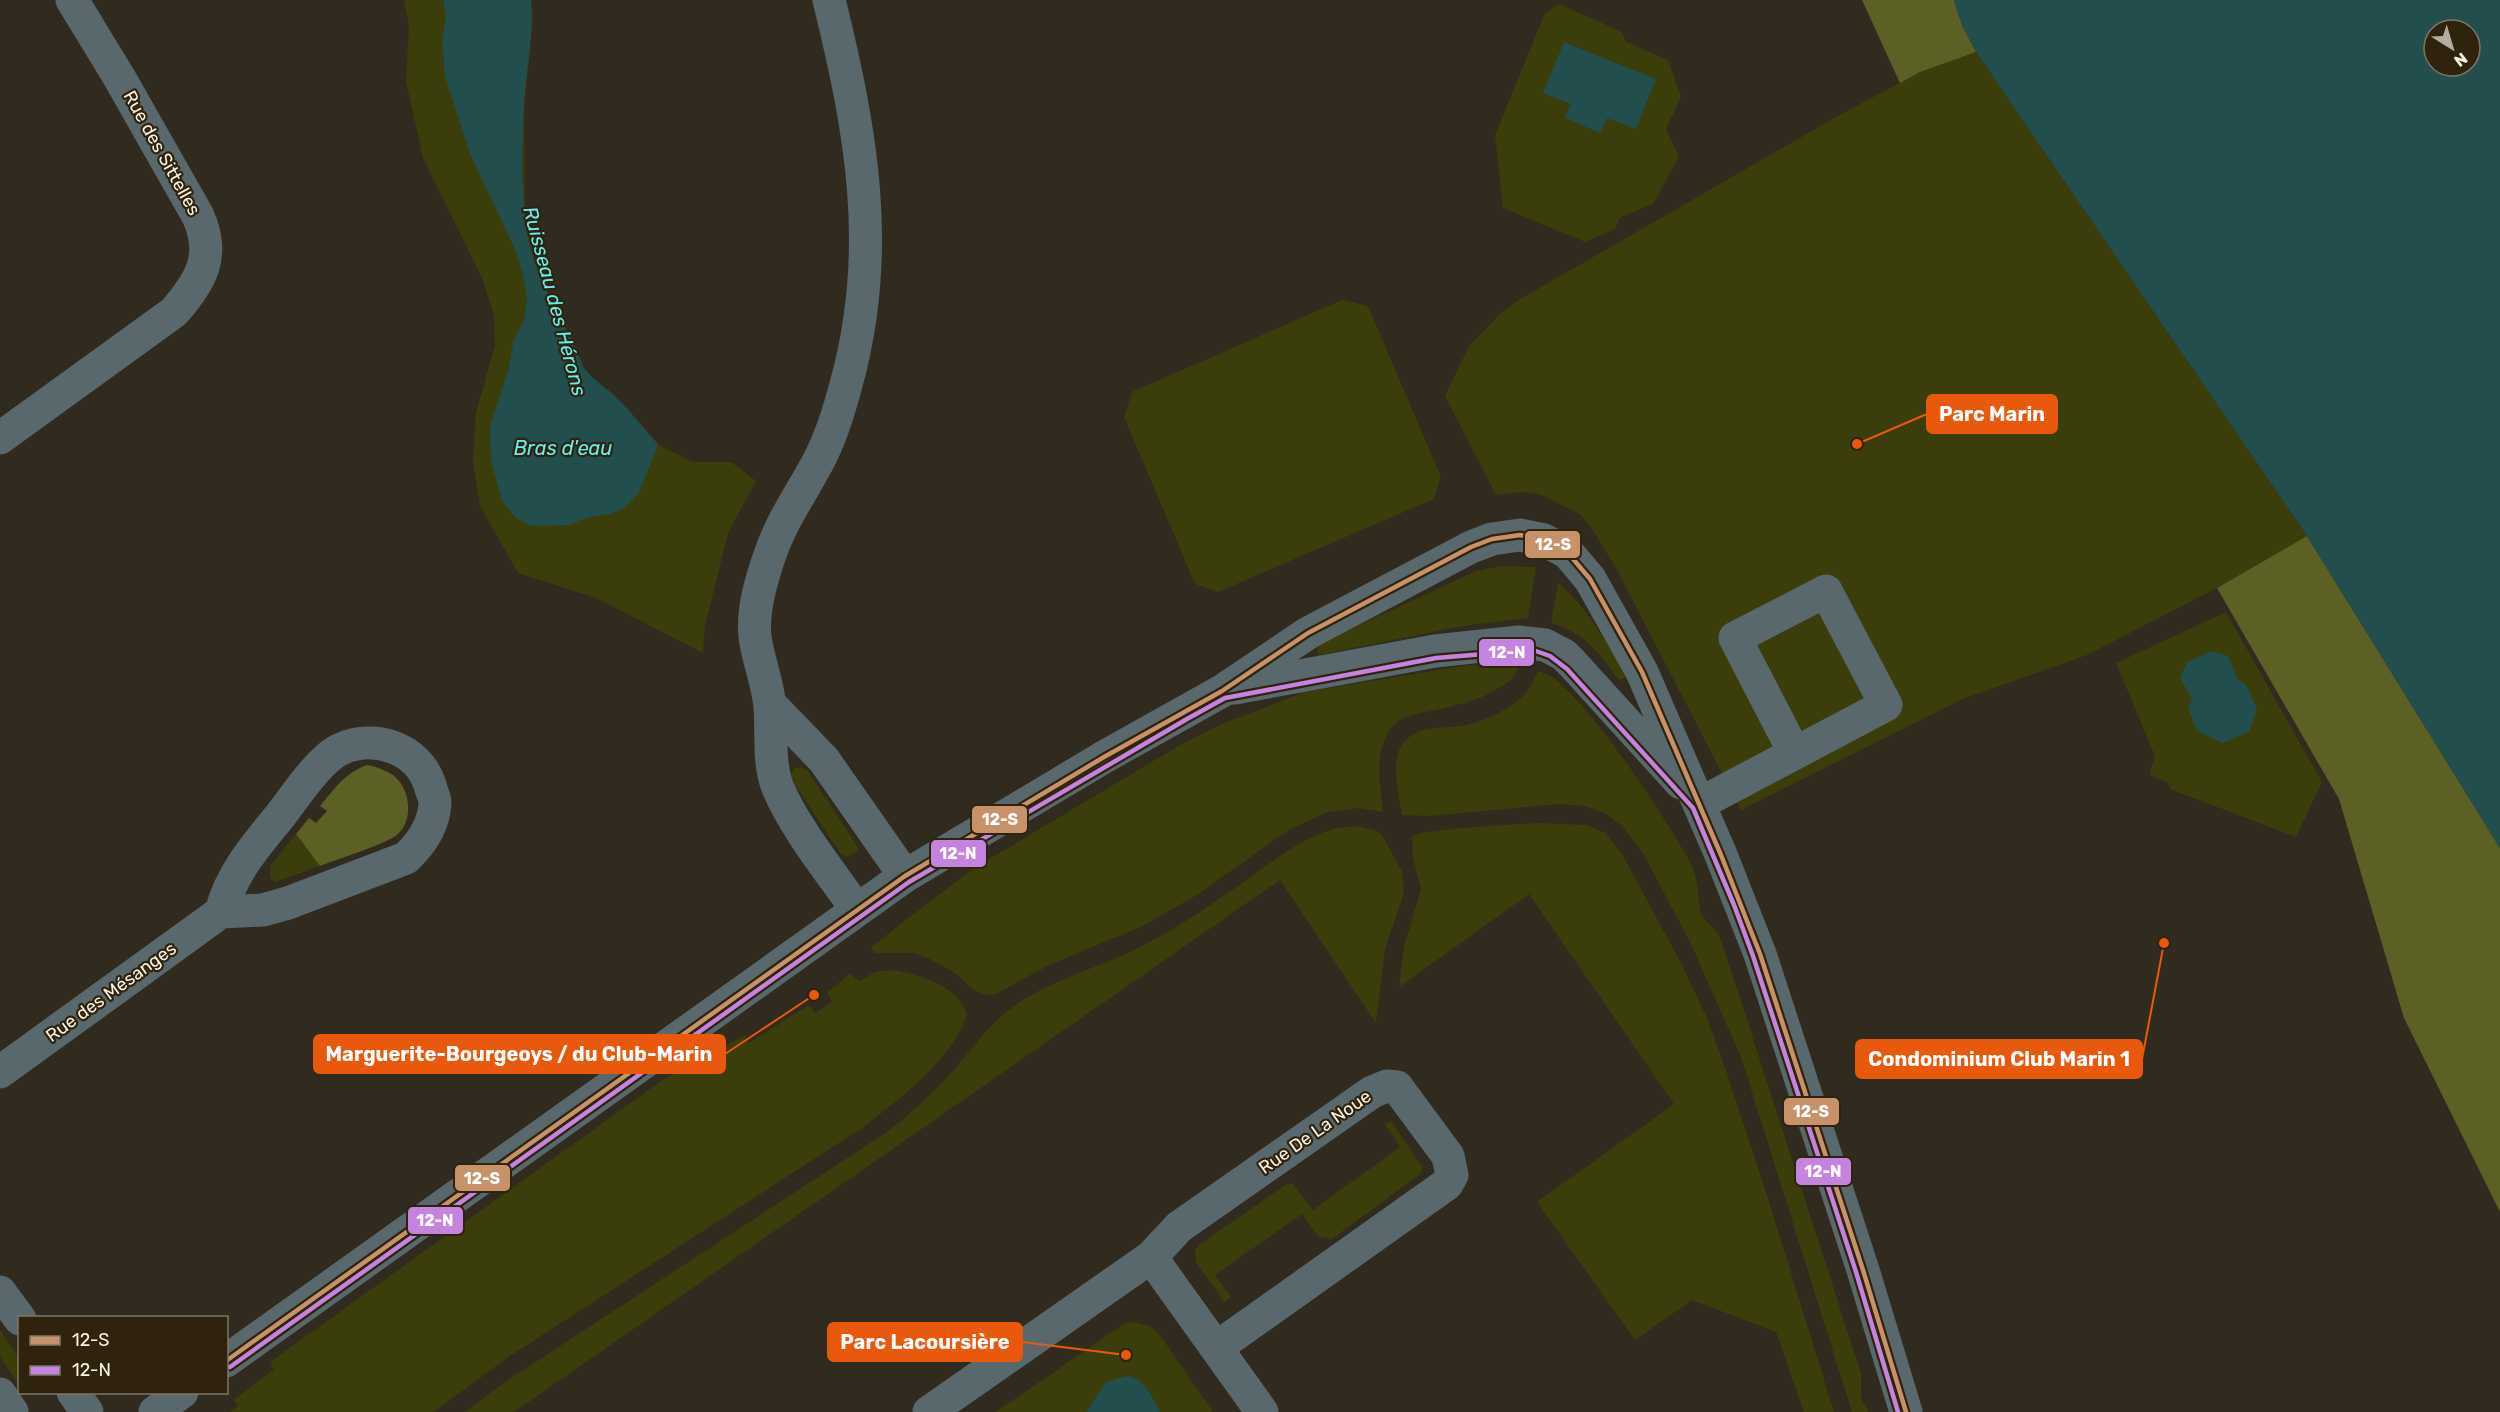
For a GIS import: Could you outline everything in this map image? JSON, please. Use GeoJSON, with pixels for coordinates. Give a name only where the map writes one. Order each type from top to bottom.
{"type":"FeatureCollection","features":[{"type":"Feature","properties":{"kind":"street","name":"Rue des Sittelles"},"geometry":{"type":"LineString","coordinates":[[0,438],[174,312],[192,292],[204,268],[207,251],[205,232],[198,216],[72,0]]}},
{"type":"Feature","properties":{"kind":"street"},"geometry":{"type":"LineString","coordinates":[[829,0],[844,64],[862,164],[867,218],[865,283],[847,381],[819,460],[780,529],[762,581],[755,615],[755,635],[770,704],[774,776],[778,790],[804,834],[856,910]]}},
{"type":"Feature","properties":{"kind":"street"},"geometry":{"type":"LineString","coordinates":[[228,1360],[905,876],[1104,757],[1221,691],[1308,633],[1471,547],[1507,536],[1544,540],[1568,553],[1590,579],[1642,672],[1741,902],[1760,954],[1863,1270],[1906,1412]]}},
{"type":"Feature","properties":{"kind":"street"},"geometry":{"type":"LineString","coordinates":[[1699,804],[1886,705],[1826,591],[1735,638],[1794,752]]}},
{"type":"Feature","properties":{"kind":"street"},"geometry":{"type":"LineString","coordinates":[[1221,691],[1435,651],[1534,642],[1554,649],[1572,663],[1699,804]]}},
{"type":"Feature","properties":{"kind":"street"},"geometry":{"type":"LineString","coordinates":[[770,704],[819,754],[905,876]]}},
{"type":"Feature","properties":{"kind":"street"},"geometry":{"type":"LineString","coordinates":[[378,742],[397,747],[413,760],[427,777],[435,801],[430,825],[417,848],[406,858],[288,903],[263,910],[222,912],[226,894],[250,852],[323,763],[339,749],[378,742]]}},
{"type":"Feature","properties":{"kind":"street","name":"Rue des Mésanges"},"geometry":{"type":"LineString","coordinates":[[0,1072],[222,912]]}},
{"type":"Feature","properties":{"kind":"street","name":"Rue De La Noue"},"geometry":{"type":"LineString","coordinates":[[929,1412],[1151,1257],[1179,1227],[1372,1092],[1391,1085],[1397,1087],[1448,1156],[1452,1175],[1447,1184],[1216,1348]]}},
{"type":"Feature","properties":{"kind":"street"},"geometry":{"type":"LineString","coordinates":[[1151,1257],[1262,1412]]}},
{"type":"Feature","properties":{"kind":"street"},"geometry":{"type":"LineString","coordinates":[[0,1292],[18,1316]]}},
{"type":"Feature","properties":{"kind":"street"},"geometry":{"type":"LineString","coordinates":[[0,1394],[12,1412]]}},
{"type":"Feature","properties":{"kind":"street"},"geometry":{"type":"LineString","coordinates":[[74,1394],[87,1412]]}},
{"type":"Feature","properties":{"kind":"street"},"geometry":{"type":"LineString","coordinates":[[155,1412],[179,1394]]}},
{"type":"Feature","properties":{"kind":"shaded area"},"geometry":{"type":"Polygon","coordinates":[[[404,0],[531,0],[533,19],[524,105],[525,219],[535,264],[552,301],[576,347],[583,367],[592,379],[625,406],[658,444],[692,462],[731,462],[756,481],[728,533],[705,627],[703,653],[596,598],[518,573],[480,506],[473,462],[476,413],[495,345],[494,316],[483,280],[423,158],[406,81],[409,25],[404,0]]]}},
{"type":"Feature","properties":{"kind":"shaded area"},"geometry":{"type":"Polygon","coordinates":[[[1559,4],[1622,32],[1626,42],[1668,60],[1681,97],[1666,129],[1679,157],[1653,204],[1619,218],[1615,229],[1585,242],[1503,208],[1495,135],[1545,13],[1559,4]]]}},
{"type":"Feature","properties":{"kind":"shaded area"},"geometry":{"type":"Polygon","coordinates":[[[1976,52],[2307,536],[2217,588],[2087,655],[1965,698],[1741,810],[1617,570],[1591,527],[1581,515],[1542,495],[1524,492],[1496,495],[1445,396],[1469,346],[1500,314],[1517,301],[1836,117],[1920,72],[1976,52]]]}},
{"type":"Feature","properties":{"kind":"shaded area"},"geometry":{"type":"Polygon","coordinates":[[[1342,300],[1368,306],[1441,477],[1434,499],[1218,592],[1195,584],[1124,417],[1132,392],[1342,300]]]}},
{"type":"Feature","properties":{"kind":"shaded area"},"geometry":{"type":"Polygon","coordinates":[[[1502,566],[1536,567],[1528,618],[1463,626],[1319,655],[1317,645],[1476,571],[1502,566]]]}},
{"type":"Feature","properties":{"kind":"shaded area"},"geometry":{"type":"Polygon","coordinates":[[[1558,583],[1596,626],[1627,675],[1623,679],[1619,680],[1597,652],[1582,638],[1551,623],[1558,583]]]}},
{"type":"Feature","properties":{"kind":"shaded area"},"geometry":{"type":"Polygon","coordinates":[[[2226,612],[2322,782],[2296,837],[2170,789],[2167,782],[2149,775],[2155,756],[2116,663],[2226,612]]]}},
{"type":"Feature","properties":{"kind":"shaded area"},"geometry":{"type":"Polygon","coordinates":[[[1469,665],[1519,666],[1508,682],[1483,697],[1410,716],[1393,726],[1385,738],[1380,756],[1383,812],[1360,808],[1328,812],[1290,829],[1197,895],[1141,927],[1049,965],[996,994],[985,995],[972,989],[957,974],[928,958],[913,953],[875,953],[871,947],[971,870],[1180,745],[1224,723],[1305,692],[1469,665]]]}},
{"type":"Feature","properties":{"kind":"shaded area"},"geometry":{"type":"Polygon","coordinates":[[[1538,671],[1554,678],[1597,724],[1644,788],[1694,870],[1701,913],[1718,934],[1726,955],[1861,1373],[1861,1399],[1869,1412],[1852,1412],[1741,1057],[1690,942],[1643,853],[1621,825],[1604,813],[1585,806],[1559,804],[1430,816],[1402,815],[1396,767],[1399,749],[1404,742],[1418,732],[1462,726],[1501,712],[1527,692],[1538,671]]]}},
{"type":"Feature","properties":{"kind":"shaded area"},"geometry":{"type":"Polygon","coordinates":[[[801,767],[808,771],[856,844],[858,850],[854,854],[846,857],[840,853],[794,783],[791,774],[794,768],[801,767]]]}},
{"type":"Feature","properties":{"kind":"shaded area"},"geometry":{"type":"Polygon","coordinates":[[[1539,823],[1587,825],[1605,833],[1622,854],[1680,961],[1707,1018],[1727,1073],[1834,1412],[1804,1412],[1776,1332],[1692,1300],[1635,1340],[1537,1202],[1674,1104],[1529,894],[1399,987],[1404,947],[1421,889],[1413,858],[1412,836],[1452,829],[1539,823]]]}},
{"type":"Feature","properties":{"kind":"shaded area"},"geometry":{"type":"Polygon","coordinates":[[[1357,826],[1375,830],[1382,835],[1402,871],[1404,893],[1385,949],[1376,1023],[1280,880],[514,1412],[465,1412],[502,1384],[887,1132],[938,1087],[994,1024],[1025,999],[1158,937],[1226,895],[1299,844],[1333,829],[1357,826]]]}},
{"type":"Feature","properties":{"kind":"shaded area"},"geometry":{"type":"Polygon","coordinates":[[[296,834],[320,866],[275,882],[270,878],[270,866],[296,834]]]}},
{"type":"Feature","properties":{"kind":"shaded area"},"geometry":{"type":"Polygon","coordinates":[[[891,970],[913,974],[946,988],[955,995],[967,1014],[961,1030],[938,1062],[892,1105],[862,1128],[507,1358],[434,1412],[230,1412],[238,1406],[234,1400],[274,1369],[270,1362],[664,1079],[745,1035],[749,1043],[809,1005],[815,1013],[832,1002],[827,992],[850,974],[859,981],[876,972],[891,970]]]}},
{"type":"Feature","properties":{"kind":"shaded area"},"geometry":{"type":"Polygon","coordinates":[[[1391,1121],[1423,1168],[1420,1174],[1332,1239],[1319,1237],[1302,1214],[1215,1275],[1231,1297],[1224,1302],[1196,1262],[1195,1251],[1200,1244],[1287,1184],[1292,1183],[1313,1210],[1400,1147],[1385,1124],[1391,1121]]]}},
{"type":"Feature","properties":{"kind":"shaded area"},"geometry":{"type":"Polygon","coordinates":[[[1134,1322],[1150,1326],[1160,1335],[1213,1412],[996,1412],[1125,1323],[1134,1322]]]}},
{"type":"Feature","properties":{"kind":"shaded area"},"geometry":{"type":"Polygon","coordinates":[[[0,1330],[18,1357],[18,1384],[0,1357],[0,1330]]]}},
{"type":"Feature","properties":{"kind":"green space"},"geometry":{"type":"Polygon","coordinates":[[[1862,0],[1954,0],[1962,25],[1976,52],[1920,72],[1900,83],[1862,0]]]}},
{"type":"Feature","properties":{"kind":"green space"},"geometry":{"type":"Polygon","coordinates":[[[2307,536],[2500,848],[2500,1212],[2404,1018],[2339,799],[2217,588],[2307,536]]]}},
{"type":"Feature","properties":{"kind":"green space"},"geometry":{"type":"Polygon","coordinates":[[[367,765],[391,774],[403,787],[408,804],[408,815],[402,830],[384,842],[320,866],[296,834],[309,818],[316,823],[327,811],[320,806],[341,782],[352,772],[367,765]]]}},
{"type":"Feature","properties":{"kind":"water","name":"Bras d'eau"},"geometry":{"type":"Polygon","coordinates":[[[443,0],[531,0],[522,162],[528,239],[541,277],[583,367],[624,405],[658,444],[639,493],[623,509],[610,514],[589,517],[568,525],[532,526],[516,518],[502,501],[491,461],[490,426],[508,371],[514,339],[524,321],[527,299],[523,274],[514,247],[470,154],[445,76],[442,43],[446,16],[443,0]]]}},
{"type":"Feature","properties":{"kind":"water"},"geometry":{"type":"Polygon","coordinates":[[[1954,0],[2500,0],[2500,848],[2307,536],[1976,52],[1962,25],[1954,0]]]}},
{"type":"Feature","properties":{"kind":"water"},"geometry":{"type":"Polygon","coordinates":[[[1564,42],[1656,79],[1636,129],[1607,118],[1600,133],[1565,118],[1571,104],[1543,93],[1564,42]]]}},
{"type":"Feature","properties":{"kind":"water"},"geometry":{"type":"Polygon","coordinates":[[[2213,651],[2228,656],[2238,680],[2246,684],[2257,709],[2249,732],[2223,743],[2197,731],[2188,708],[2192,699],[2180,678],[2187,662],[2213,651]]]}},
{"type":"Feature","properties":{"kind":"water"},"geometry":{"type":"Polygon","coordinates":[[[1126,1376],[1143,1384],[1160,1412],[1086,1412],[1106,1382],[1126,1376]]]}},
{"type":"Feature","properties":{"kind":"transit line","name":"12-S"},"geometry":{"type":"LineString","coordinates":[[228,1360],[905,876],[1104,757],[1222,691],[1308,633],[1471,547],[1492,539],[1520,535],[1544,540],[1568,553],[1590,579],[1642,672],[1721,855],[1760,954],[1863,1270],[1906,1412]]}},
{"type":"Feature","properties":{"kind":"transit line","name":"12-N"},"geometry":{"type":"LineString","coordinates":[[230,1367],[909,882],[1225,698],[1436,658],[1533,650],[1550,656],[1567,669],[1693,808],[1753,956],[1856,1272],[1898,1412]]}},
{"type":"Feature","properties":{"kind":"place","name":"Parc Marin"},"geometry":{"type":"Point","coordinates":[1857,444]}},
{"type":"Feature","properties":{"kind":"place","name":"Condominium Club Marin 1"},"geometry":{"type":"Point","coordinates":[2164,943]}},
{"type":"Feature","properties":{"kind":"place","name":"Marguerite-Bourgeoys / du Club-Marin"},"geometry":{"type":"Point","coordinates":[814,995]}},
{"type":"Feature","properties":{"kind":"place","name":"Parc Lacoursière"},"geometry":{"type":"Point","coordinates":[1126,1355]}},
{"type":"Feature","properties":{"kind":"water label","name":"Ruisseau des Hérons"},"geometry":{"type":"Point","coordinates":[555,301]}}]}
